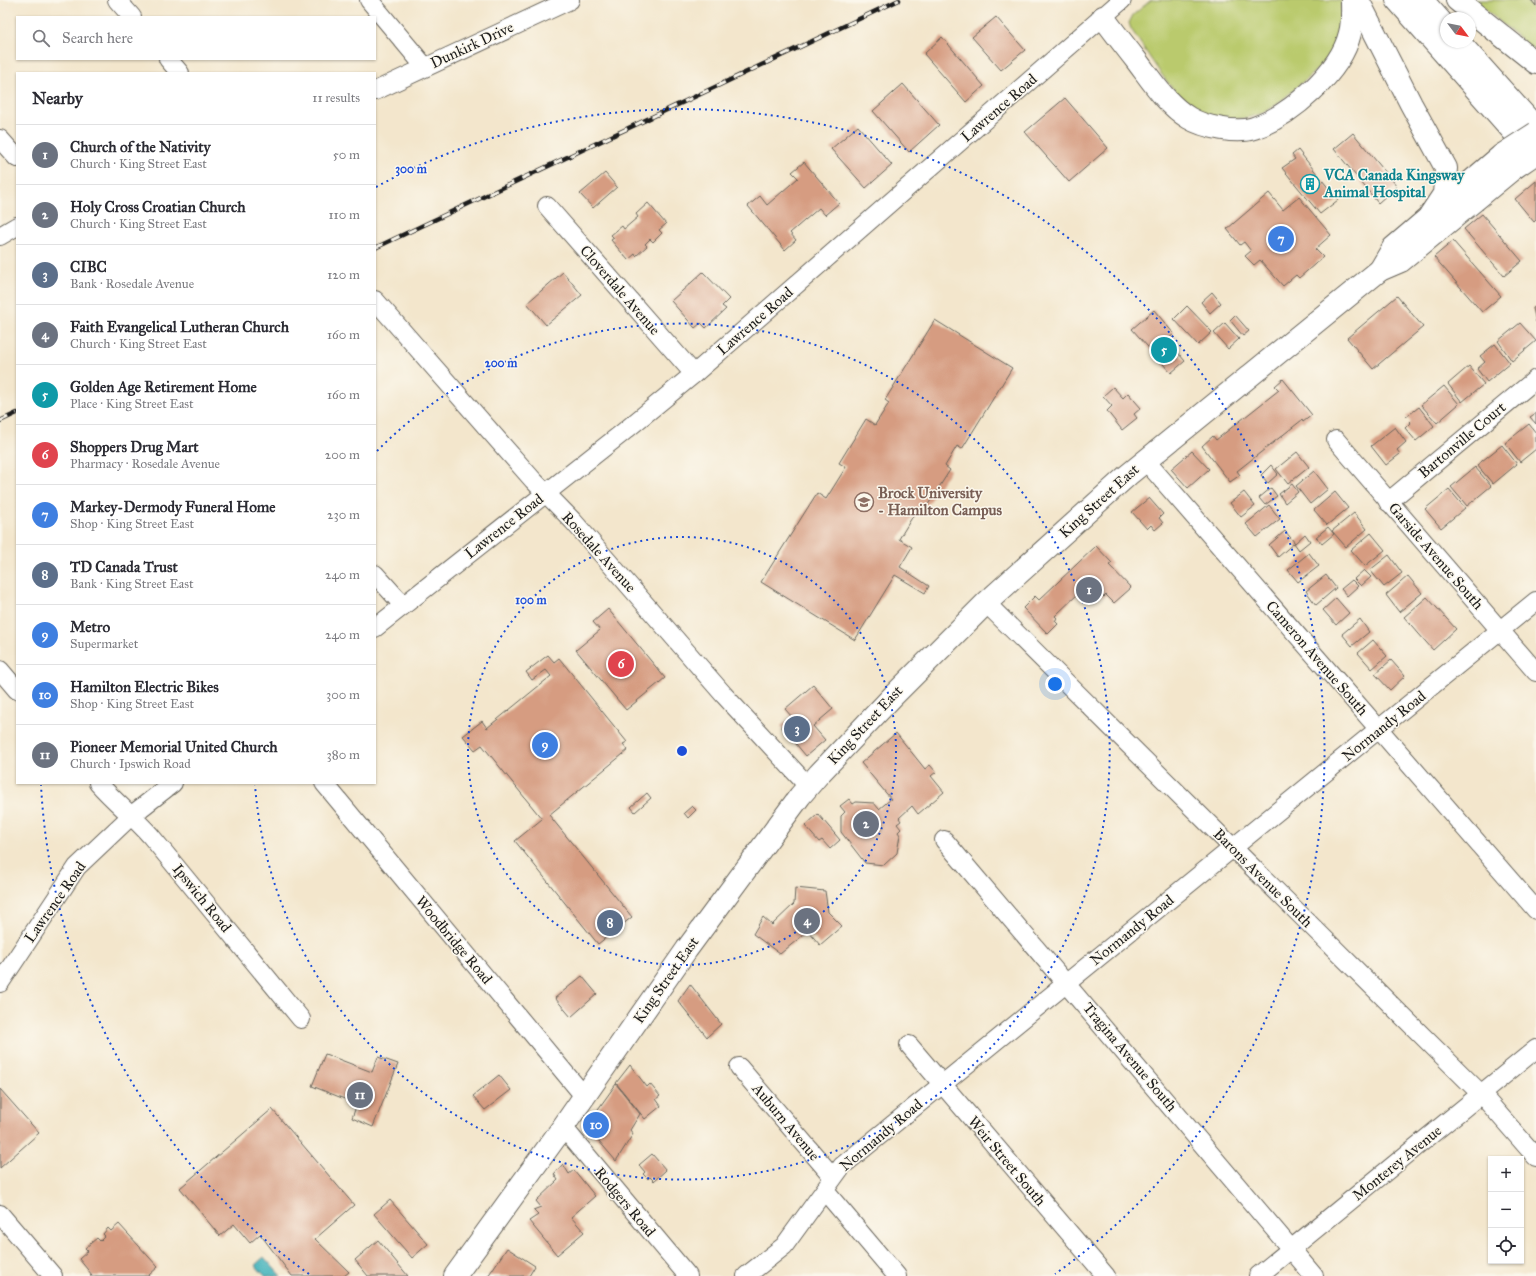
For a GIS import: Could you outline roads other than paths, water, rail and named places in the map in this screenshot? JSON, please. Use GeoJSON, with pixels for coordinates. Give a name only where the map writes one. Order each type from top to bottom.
{"type":"FeatureCollection","features":[{"type":"Feature","properties":{"kind":"main road"},"geometry":{"type":"LineString","coordinates":[[1103,18],[1155,86],[1188,117],[1200,123],[1218,128],[1253,128],[1280,116],[1306,95],[1331,70],[1339,59],[1350,33],[1352,0]]}},
{"type":"Feature","properties":{"kind":"main road"},"geometry":{"type":"LineString","coordinates":[[1358,0],[1411,104],[1446,168],[1444,194],[1430,215]]}},
{"type":"Feature","properties":{"kind":"main road"},"geometry":{"type":"LineString","coordinates":[[1397,0],[1536,158]]}},
{"type":"Feature","properties":{"kind":"main road"},"geometry":{"type":"LineString","coordinates":[[1422,0],[1440,20]]}},
{"type":"Feature","properties":{"kind":"main road"},"geometry":{"type":"LineString","coordinates":[[1457,0],[1536,62]]}},
{"type":"Feature","properties":{"kind":"main road"},"geometry":{"type":"LineString","coordinates":[[1464,48],[1536,128]]}},
{"type":"Feature","properties":{"kind":"main road","name":"King Street East"},"geometry":{"type":"LineString","coordinates":[[455,1276],[687,949],[808,786],[894,694],[986,603],[1145,460],[1380,270],[1401,261],[1536,133]]}},
{"type":"Feature","properties":{"kind":"main road","name":"King Street East"},"geometry":{"type":"LineString","coordinates":[[1380,270],[1394,248],[1430,215],[1508,161],[1536,154]]}},
{"type":"Feature","properties":{"kind":"street"},"geometry":{"type":"LineString","coordinates":[[117,0],[131,16]]}},
{"type":"Feature","properties":{"kind":"street"},"geometry":{"type":"LineString","coordinates":[[370,0],[425,67]]}},
{"type":"Feature","properties":{"kind":"street","name":"Dunkirk Drive"},"geometry":{"type":"LineString","coordinates":[[376,91],[570,0]]}},
{"type":"Feature","properties":{"kind":"street","name":"Lawrence Road"},"geometry":{"type":"LineString","coordinates":[[376,627],[694,374],[1122,0]]}},
{"type":"Feature","properties":{"kind":"street"},"geometry":{"type":"LineString","coordinates":[[169,60],[179,72]]}},
{"type":"Feature","properties":{"kind":"street"},"geometry":{"type":"LineString","coordinates":[[0,139],[16,157]]}},
{"type":"Feature","properties":{"kind":"street","name":"Cloverdale Avenue"},"geometry":{"type":"LineString","coordinates":[[547,206],[694,374]]}},
{"type":"Feature","properties":{"kind":"street"},"geometry":{"type":"LineString","coordinates":[[0,236],[16,227]]}},
{"type":"Feature","properties":{"kind":"street","name":"Rosedale Avenue"},"geometry":{"type":"LineString","coordinates":[[376,301],[545,494],[573,521],[724,694],[808,786]]}},
{"type":"Feature","properties":{"kind":"street","name":"Bartonville Court"},"geometry":{"type":"LineString","coordinates":[[1388,502],[1536,379]]}},
{"type":"Feature","properties":{"kind":"street","name":"Garside Avenue South"},"geometry":{"type":"LineString","coordinates":[[1336,440],[1536,672]]}},
{"type":"Feature","properties":{"kind":"street","name":"Cameron Avenue South"},"geometry":{"type":"LineString","coordinates":[[1145,460],[1536,910]]}},
{"type":"Feature","properties":{"kind":"street"},"geometry":{"type":"LineString","coordinates":[[376,575],[403,606]]}},
{"type":"Feature","properties":{"kind":"street","name":"Normandy Road"},"geometry":{"type":"LineString","coordinates":[[746,1276],[784,1246],[842,1166],[1380,730],[1536,601]]}},
{"type":"Feature","properties":{"kind":"street","name":"Barons Avenue South"},"geometry":{"type":"LineString","coordinates":[[986,603],[1481,1094],[1536,1157]]}},
{"type":"Feature","properties":{"kind":"street"},"geometry":{"type":"LineString","coordinates":[[0,670],[16,689]]}},
{"type":"Feature","properties":{"kind":"street","name":"Ipswich Road"},"geometry":{"type":"LineString","coordinates":[[99,784],[118,805],[132,815],[150,835],[300,1019]]}},
{"type":"Feature","properties":{"kind":"street","name":"Lawrence Road"},"geometry":{"type":"LineString","coordinates":[[3,970],[77,867],[132,815],[172,784]]}},
{"type":"Feature","properties":{"kind":"street","name":"Woodbridge Road"},"geometry":{"type":"LineString","coordinates":[[325,784],[584,1096]]}},
{"type":"Feature","properties":{"kind":"street","name":"Tragina Avenue South"},"geometry":{"type":"LineString","coordinates":[[944,840],[1067,983],[1314,1276]]}},
{"type":"Feature","properties":{"kind":"street","name":"Weir Street South"},"geometry":{"type":"LineString","coordinates":[[909,1045],[1106,1276]]}},
{"type":"Feature","properties":{"kind":"street","name":"Monterey Avenue"},"geometry":{"type":"LineString","coordinates":[[1258,1276],[1536,1049]]}},
{"type":"Feature","properties":{"kind":"street","name":"Auburn Avenue"},"geometry":{"type":"LineString","coordinates":[[739,1067],[829,1184],[897,1276]]}},
{"type":"Feature","properties":{"kind":"street","name":"Rodgers Road"},"geometry":{"type":"LineString","coordinates":[[562,1127],[688,1276]]}},
{"type":"Feature","properties":{"kind":"street"},"geometry":{"type":"LineString","coordinates":[[0,1214],[53,1276]]}},
{"type":"Feature","properties":{"kind":"water"},"geometry":{"type":"Polygon","coordinates":[[[264,1257],[281,1276],[265,1276],[255,1265],[264,1257]]]}},
{"type":"Feature","properties":{"kind":"railway"},"geometry":{"type":"LineString","coordinates":[[376,248],[899,0]]}},
{"type":"Feature","properties":{"kind":"railway"},"geometry":{"type":"LineString","coordinates":[[0,421],[16,413]]}},
{"type":"Feature","properties":{"kind":"place","name":"VCA Canada Kingsway Animal Hospital"},"geometry":{"type":"Point","coordinates":[1310,184]}},
{"type":"Feature","properties":{"kind":"place","name":"Markey-Dermody Funeral Home"},"geometry":{"type":"Point","coordinates":[1281,239]}},
{"type":"Feature","properties":{"kind":"place","name":"Golden Age Retirement Home"},"geometry":{"type":"Point","coordinates":[1164,350]}},
{"type":"Feature","properties":{"kind":"place","name":"Brock University - Hamilton Campus"},"geometry":{"type":"Point","coordinates":[864,502]}},
{"type":"Feature","properties":{"kind":"place","name":"Church of the Nativity"},"geometry":{"type":"Point","coordinates":[1089,590]}},
{"type":"Feature","properties":{"kind":"place","name":"Shoppers Drug Mart"},"geometry":{"type":"Point","coordinates":[621,664]}},
{"type":"Feature","properties":{"kind":"place","name":"CIBC"},"geometry":{"type":"Point","coordinates":[797,729]}},
{"type":"Feature","properties":{"kind":"place","name":"Metro"},"geometry":{"type":"Point","coordinates":[545,745]}},
{"type":"Feature","properties":{"kind":"place","name":"Holy Cross Croatian Church"},"geometry":{"type":"Point","coordinates":[866,824]}},
{"type":"Feature","properties":{"kind":"place","name":"Faith Evangelical Lutheran Church"},"geometry":{"type":"Point","coordinates":[807,921]}},
{"type":"Feature","properties":{"kind":"place","name":"TD Canada Trust"},"geometry":{"type":"Point","coordinates":[610,923]}},
{"type":"Feature","properties":{"kind":"place","name":"Pioneer Memorial United Church"},"geometry":{"type":"Point","coordinates":[360,1095]}},
{"type":"Feature","properties":{"kind":"place","name":"Hamilton Electric Bikes"},"geometry":{"type":"Point","coordinates":[596,1125]}}]}
